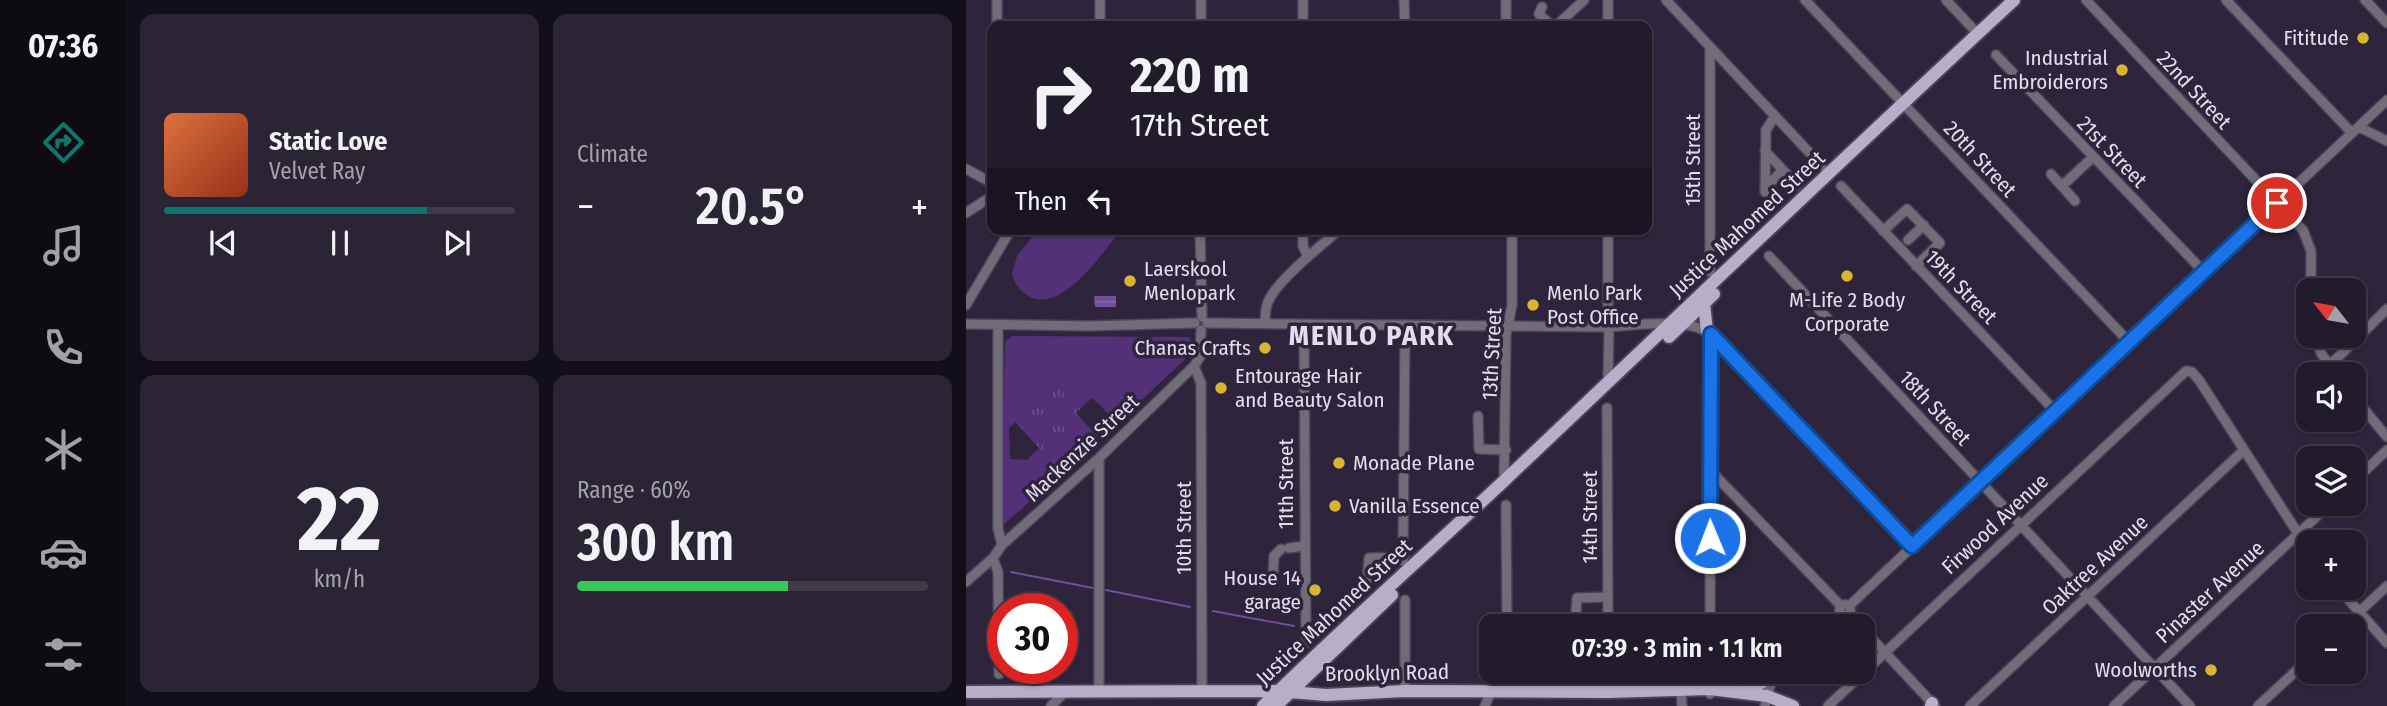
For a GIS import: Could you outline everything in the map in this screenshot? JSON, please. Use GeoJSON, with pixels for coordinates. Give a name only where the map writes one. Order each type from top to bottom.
{"type":"FeatureCollection","features":[{"type":"Feature","properties":{"kind":"main road","name":"Justice Mahomed Street"},"geometry":{"type":"LineString","coordinates":[[1276,706],[1284,691],[1350,622],[1608,381],[1704,303],[2014,0]]}},
{"type":"Feature","properties":{"kind":"main road","name":"Justice Mahomed Street"},"geometry":{"type":"LineString","coordinates":[[1262,706],[1314,668],[1905,106],[2024,0]]}},
{"type":"Feature","properties":{"kind":"main road"},"geometry":{"type":"LineString","coordinates":[[1704,303],[1709,332]]}},
{"type":"Feature","properties":{"kind":"main road"},"geometry":{"type":"LineString","coordinates":[[1314,668],[1315,680],[1326,695]]}},
{"type":"Feature","properties":{"kind":"main road"},"geometry":{"type":"LineString","coordinates":[[1732,691],[1759,684]]}},
{"type":"Feature","properties":{"kind":"main road","name":"Brooklyn Road"},"geometry":{"type":"LineString","coordinates":[[966,692],[1284,691],[1326,695],[1405,691],[1732,691],[1767,703]]}},
{"type":"Feature","properties":{"kind":"main road","name":"Brooklyn Road"},"geometry":{"type":"LineString","coordinates":[[1710,692],[1767,703]]}},
{"type":"Feature","properties":{"kind":"main road"},"geometry":{"type":"LineString","coordinates":[[1224,693],[1237,698],[1242,706]]}},
{"type":"Feature","properties":{"kind":"main road"},"geometry":{"type":"LineString","coordinates":[[1767,703],[1793,706]]}},
{"type":"Feature","properties":{"kind":"street"},"geometry":{"type":"LineString","coordinates":[[998,0],[998,21]]}},
{"type":"Feature","properties":{"kind":"street"},"geometry":{"type":"LineString","coordinates":[[1100,0],[1100,21]]}},
{"type":"Feature","properties":{"kind":"street"},"geometry":{"type":"LineString","coordinates":[[1201,0],[1201,21]]}},
{"type":"Feature","properties":{"kind":"street"},"geometry":{"type":"LineString","coordinates":[[1301,21],[1303,0]]}},
{"type":"Feature","properties":{"kind":"street"},"geometry":{"type":"LineString","coordinates":[[1405,0],[1405,21]]}},
{"type":"Feature","properties":{"kind":"street"},"geometry":{"type":"LineString","coordinates":[[1506,0],[1506,21]]}},
{"type":"Feature","properties":{"kind":"street"},"geometry":{"type":"LineString","coordinates":[[1560,21],[1584,0]]}},
{"type":"Feature","properties":{"kind":"street"},"geometry":{"type":"LineString","coordinates":[[1608,0],[1608,21]]}},
{"type":"Feature","properties":{"kind":"street"},"geometry":{"type":"LineString","coordinates":[[1666,0],[1822,166]]}},
{"type":"Feature","properties":{"kind":"street","name":"20th Street"},"geometry":{"type":"LineString","coordinates":[[1805,0],[2129,342]]}},
{"type":"Feature","properties":{"kind":"street"},"geometry":{"type":"LineString","coordinates":[[1946,0],[1978,34]]}},
{"type":"Feature","properties":{"kind":"street","name":"22nd Street"},"geometry":{"type":"LineString","coordinates":[[2086,0],[2295,222],[2307,239],[2312,264],[2311,278]]}},
{"type":"Feature","properties":{"kind":"street"},"geometry":{"type":"LineString","coordinates":[[2227,0],[2356,130],[2387,141]]}},
{"type":"Feature","properties":{"kind":"street"},"geometry":{"type":"LineString","coordinates":[[2365,0],[2387,23]]}},
{"type":"Feature","properties":{"kind":"street"},"geometry":{"type":"LineString","coordinates":[[1542,8],[1539,14],[1548,21]]}},
{"type":"Feature","properties":{"kind":"street","name":"15th Street"},"geometry":{"type":"LineString","coordinates":[[1710,47],[1710,272]]}},
{"type":"Feature","properties":{"kind":"street","name":"21st Street"},"geometry":{"type":"LineString","coordinates":[[1996,55],[2204,272]]}},
{"type":"Feature","properties":{"kind":"street"},"geometry":{"type":"LineString","coordinates":[[1840,614],[2387,100]]}},
{"type":"Feature","properties":{"kind":"street"},"geometry":{"type":"LineString","coordinates":[[1775,116],[1766,131],[1765,190],[1783,170]]}},
{"type":"Feature","properties":{"kind":"street"},"geometry":{"type":"LineString","coordinates":[[1765,151],[1797,185]]}},
{"type":"Feature","properties":{"kind":"street"},"geometry":{"type":"LineString","coordinates":[[2062,186],[2093,157]]}},
{"type":"Feature","properties":{"kind":"street"},"geometry":{"type":"LineString","coordinates":[[966,169],[987,180]]}},
{"type":"Feature","properties":{"kind":"street"},"geometry":{"type":"LineString","coordinates":[[2051,174],[2075,201]]}},
{"type":"Feature","properties":{"kind":"street","name":"19th Street"},"geometry":{"type":"LineString","coordinates":[[1841,186],[2055,411]]}},
{"type":"Feature","properties":{"kind":"street"},"geometry":{"type":"LineString","coordinates":[[966,212],[987,199]]}},
{"type":"Feature","properties":{"kind":"street"},"geometry":{"type":"LineString","coordinates":[[1883,231],[1907,209],[1924,225],[1940,243],[1916,266]]}},
{"type":"Feature","properties":{"kind":"street"},"geometry":{"type":"LineString","coordinates":[[1908,240],[1924,225]]}},
{"type":"Feature","properties":{"kind":"street"},"geometry":{"type":"LineString","coordinates":[[966,305],[1007,235]]}},
{"type":"Feature","properties":{"kind":"street"},"geometry":{"type":"LineString","coordinates":[[1194,366],[1201,354],[1200,235]]}},
{"type":"Feature","properties":{"kind":"street"},"geometry":{"type":"LineString","coordinates":[[1303,235],[1303,246],[1308,257]]}},
{"type":"Feature","properties":{"kind":"street"},"geometry":{"type":"LineString","coordinates":[[1265,324],[1270,298],[1308,257],[1333,235]]}},
{"type":"Feature","properties":{"kind":"street","name":"13th Street"},"geometry":{"type":"LineString","coordinates":[[1504,480],[1506,335],[1512,305],[1512,235]]}},
{"type":"Feature","properties":{"kind":"street"},"geometry":{"type":"LineString","coordinates":[[1608,235],[1608,313]]}},
{"type":"Feature","properties":{"kind":"street","name":"18th Street"},"geometry":{"type":"LineString","coordinates":[[1769,257],[2190,706]]}},
{"type":"Feature","properties":{"kind":"street"},"geometry":{"type":"LineString","coordinates":[[2333,362],[2387,309]]}},
{"type":"Feature","properties":{"kind":"street"},"geometry":{"type":"LineString","coordinates":[[966,324],[1697,326],[1709,332],[1912,546]]}},
{"type":"Feature","properties":{"kind":"street","name":"11th Street"},"geometry":{"type":"LineString","coordinates":[[1304,325],[1306,643]]}},
{"type":"Feature","properties":{"kind":"street"},"geometry":{"type":"LineString","coordinates":[[1367,582],[1369,558],[1404,559],[1405,325]]}},
{"type":"Feature","properties":{"kind":"street"},"geometry":{"type":"LineString","coordinates":[[998,326],[998,530],[1002,545]]}},
{"type":"Feature","properties":{"kind":"street"},"geometry":{"type":"LineString","coordinates":[[1608,381],[1609,327]]}},
{"type":"Feature","properties":{"kind":"street"},"geometry":{"type":"LineString","coordinates":[[1709,332],[1710,614]]}},
{"type":"Feature","properties":{"kind":"street","name":"Mackenzie Street"},"geometry":{"type":"LineString","coordinates":[[966,582],[993,558],[1002,545],[1099,458],[1194,366]]}},
{"type":"Feature","properties":{"kind":"street","name":"10th Street"},"geometry":{"type":"LineString","coordinates":[[1194,366],[1201,383],[1202,692]]}},
{"type":"Feature","properties":{"kind":"street","name":"Firwood Avenue"},"geometry":{"type":"LineString","coordinates":[[1828,706],[2182,373],[2188,371],[2195,375],[2244,450]]}},
{"type":"Feature","properties":{"kind":"street","name":"14th Street"},"geometry":{"type":"LineString","coordinates":[[1607,408],[1608,614]]}},
{"type":"Feature","properties":{"kind":"street"},"geometry":{"type":"LineString","coordinates":[[2366,412],[2387,437]]}},
{"type":"Feature","properties":{"kind":"street"},"geometry":{"type":"LineString","coordinates":[[1478,416],[1479,449],[1506,454]]}},
{"type":"Feature","properties":{"kind":"street"},"geometry":{"type":"LineString","coordinates":[[2244,450],[2296,531]]}},
{"type":"Feature","properties":{"kind":"street","name":"Oaktree Avenue"},"geometry":{"type":"LineString","coordinates":[[1970,706],[2244,450]]}},
{"type":"Feature","properties":{"kind":"street"},"geometry":{"type":"LineString","coordinates":[[2366,470],[2387,450]]}},
{"type":"Feature","properties":{"kind":"street"},"geometry":{"type":"LineString","coordinates":[[1099,458],[1100,691]]}},
{"type":"Feature","properties":{"kind":"street"},"geometry":{"type":"LineString","coordinates":[[1709,469],[1849,614]]}},
{"type":"Feature","properties":{"kind":"street"},"geometry":{"type":"LineString","coordinates":[[1506,505],[1507,614]]}},
{"type":"Feature","properties":{"kind":"street","name":"Pinaster Avenue"},"geometry":{"type":"LineString","coordinates":[[2302,530],[2317,516]]}},
{"type":"Feature","properties":{"kind":"street","name":"Pinaster Avenue"},"geometry":{"type":"LineString","coordinates":[[2114,706],[2296,536]]}},
{"type":"Feature","properties":{"kind":"street"},"geometry":{"type":"LineString","coordinates":[[1273,578],[1274,556],[1285,549],[1304,546]]}},
{"type":"Feature","properties":{"kind":"street"},"geometry":{"type":"LineString","coordinates":[[993,558],[998,572],[998,593]]}},
{"type":"Feature","properties":{"kind":"street"},"geometry":{"type":"LineString","coordinates":[[2359,613],[2387,586]]}},
{"type":"Feature","properties":{"kind":"street"},"geometry":{"type":"LineString","coordinates":[[1576,614],[1577,598],[1608,597]]}},
{"type":"Feature","properties":{"kind":"street"},"geometry":{"type":"LineString","coordinates":[[1405,600],[1405,691]]}},
{"type":"Feature","properties":{"kind":"street"},"geometry":{"type":"LineString","coordinates":[[2348,600],[2387,643]]}},
{"type":"Feature","properties":{"kind":"street"},"geometry":{"type":"LineString","coordinates":[[1875,642],[1933,705]]}},
{"type":"Feature","properties":{"kind":"street"},"geometry":{"type":"LineString","coordinates":[[2258,706],[2296,671]]}},
{"type":"Feature","properties":{"kind":"street"},"geometry":{"type":"LineString","coordinates":[[1507,684],[1507,692]]}},
{"type":"Feature","properties":{"kind":"street"},"geometry":{"type":"LineString","coordinates":[[1608,684],[1608,692]]}},
{"type":"Feature","properties":{"kind":"street"},"geometry":{"type":"LineString","coordinates":[[1710,684],[1710,692]]}},
{"type":"Feature","properties":{"kind":"street"},"geometry":{"type":"LineString","coordinates":[[1767,703],[1773,684]]}},
{"type":"Feature","properties":{"kind":"street"},"geometry":{"type":"LineString","coordinates":[[1051,706],[1066,691]]}},
{"type":"Feature","properties":{"kind":"street"},"geometry":{"type":"LineString","coordinates":[[1485,706],[1492,691]]}},
{"type":"Feature","properties":{"kind":"street"},"geometry":{"type":"LineString","coordinates":[[1682,706],[1683,691]]}},
{"type":"Feature","properties":{"kind":"green space"},"geometry":{"type":"Polygon","coordinates":[[[1034,235],[1117,235],[1083,276],[1058,295],[1045,299],[1032,298],[1017,285],[1012,274],[1017,256],[1034,235]]]}},
{"type":"Feature","properties":{"kind":"green space"},"geometry":{"type":"Polygon","coordinates":[[[1012,336],[1189,337],[1193,342],[1193,352],[1117,423],[1093,398],[1087,402],[1064,377],[1009,428],[1010,459],[1027,460],[1039,448],[1062,473],[1002,526],[1005,342],[1012,336]]]}},
{"type":"Feature","properties":{"kind":"green space"},"geometry":{"type":"Polygon","coordinates":[[[1103,364],[1115,380],[1114,385],[1106,390],[1097,381],[1098,371],[1103,364]]]}},
{"type":"Feature","properties":{"kind":"green space"},"geometry":{"type":"Polygon","coordinates":[[[1064,377],[1087,402],[1076,413],[1099,438],[1062,473],[1015,422],[1064,377]]]}},
{"type":"Feature","properties":{"kind":"shaded area"},"geometry":{"type":"Polygon","coordinates":[[[1094,296],[1116,296],[1116,307],[1095,307],[1094,296]]]}},
{"type":"Feature","properties":{"kind":"waterway"},"geometry":{"type":"LineString","coordinates":[[1011,572],[1093,588]]}},
{"type":"Feature","properties":{"kind":"waterway"},"geometry":{"type":"LineString","coordinates":[[1106,590],[1190,607]]}},
{"type":"Feature","properties":{"kind":"waterway"},"geometry":{"type":"LineString","coordinates":[[1213,611],[1294,626]]}},
{"type":"Feature","properties":{"kind":"place","name":"Fititude"},"geometry":{"type":"Point","coordinates":[2363,38]}},
{"type":"Feature","properties":{"kind":"place","name":"Industrial Embroiderors"},"geometry":{"type":"Point","coordinates":[2122,70]}},
{"type":"Feature","properties":{"kind":"place","name":"M-Life 2 Body Corporate"},"geometry":{"type":"Point","coordinates":[1847,276]}},
{"type":"Feature","properties":{"kind":"place","name":"Laerskool Menlopark"},"geometry":{"type":"Point","coordinates":[1130,281]}},
{"type":"Feature","properties":{"kind":"place","name":"Menlo Park Post Office"},"geometry":{"type":"Point","coordinates":[1533,305]}},
{"type":"Feature","properties":{"kind":"place","name":"Chanas Crafts"},"geometry":{"type":"Point","coordinates":[1265,348]}},
{"type":"Feature","properties":{"kind":"place","name":"Entourage Hair and Beauty Salon"},"geometry":{"type":"Point","coordinates":[1221,388]}},
{"type":"Feature","properties":{"kind":"place","name":"Monade Plane"},"geometry":{"type":"Point","coordinates":[1339,463]}},
{"type":"Feature","properties":{"kind":"place","name":"Vanilla Essence"},"geometry":{"type":"Point","coordinates":[1335,506]}},
{"type":"Feature","properties":{"kind":"place","name":"House 14 garage"},"geometry":{"type":"Point","coordinates":[1315,590]}},
{"type":"Feature","properties":{"kind":"place","name":"Woolworths"},"geometry":{"type":"Point","coordinates":[2211,670]}},
{"type":"Feature","properties":{"kind":"district","name":"MENLO PARK"},"geometry":{"type":"Point","coordinates":[1372,335]}},
{"type":"Feature","properties":{"kind":"route"},"geometry":{"type":"LineString","coordinates":[[1710,538],[1711,334],[1912,546],[2277,203]]}}]}
